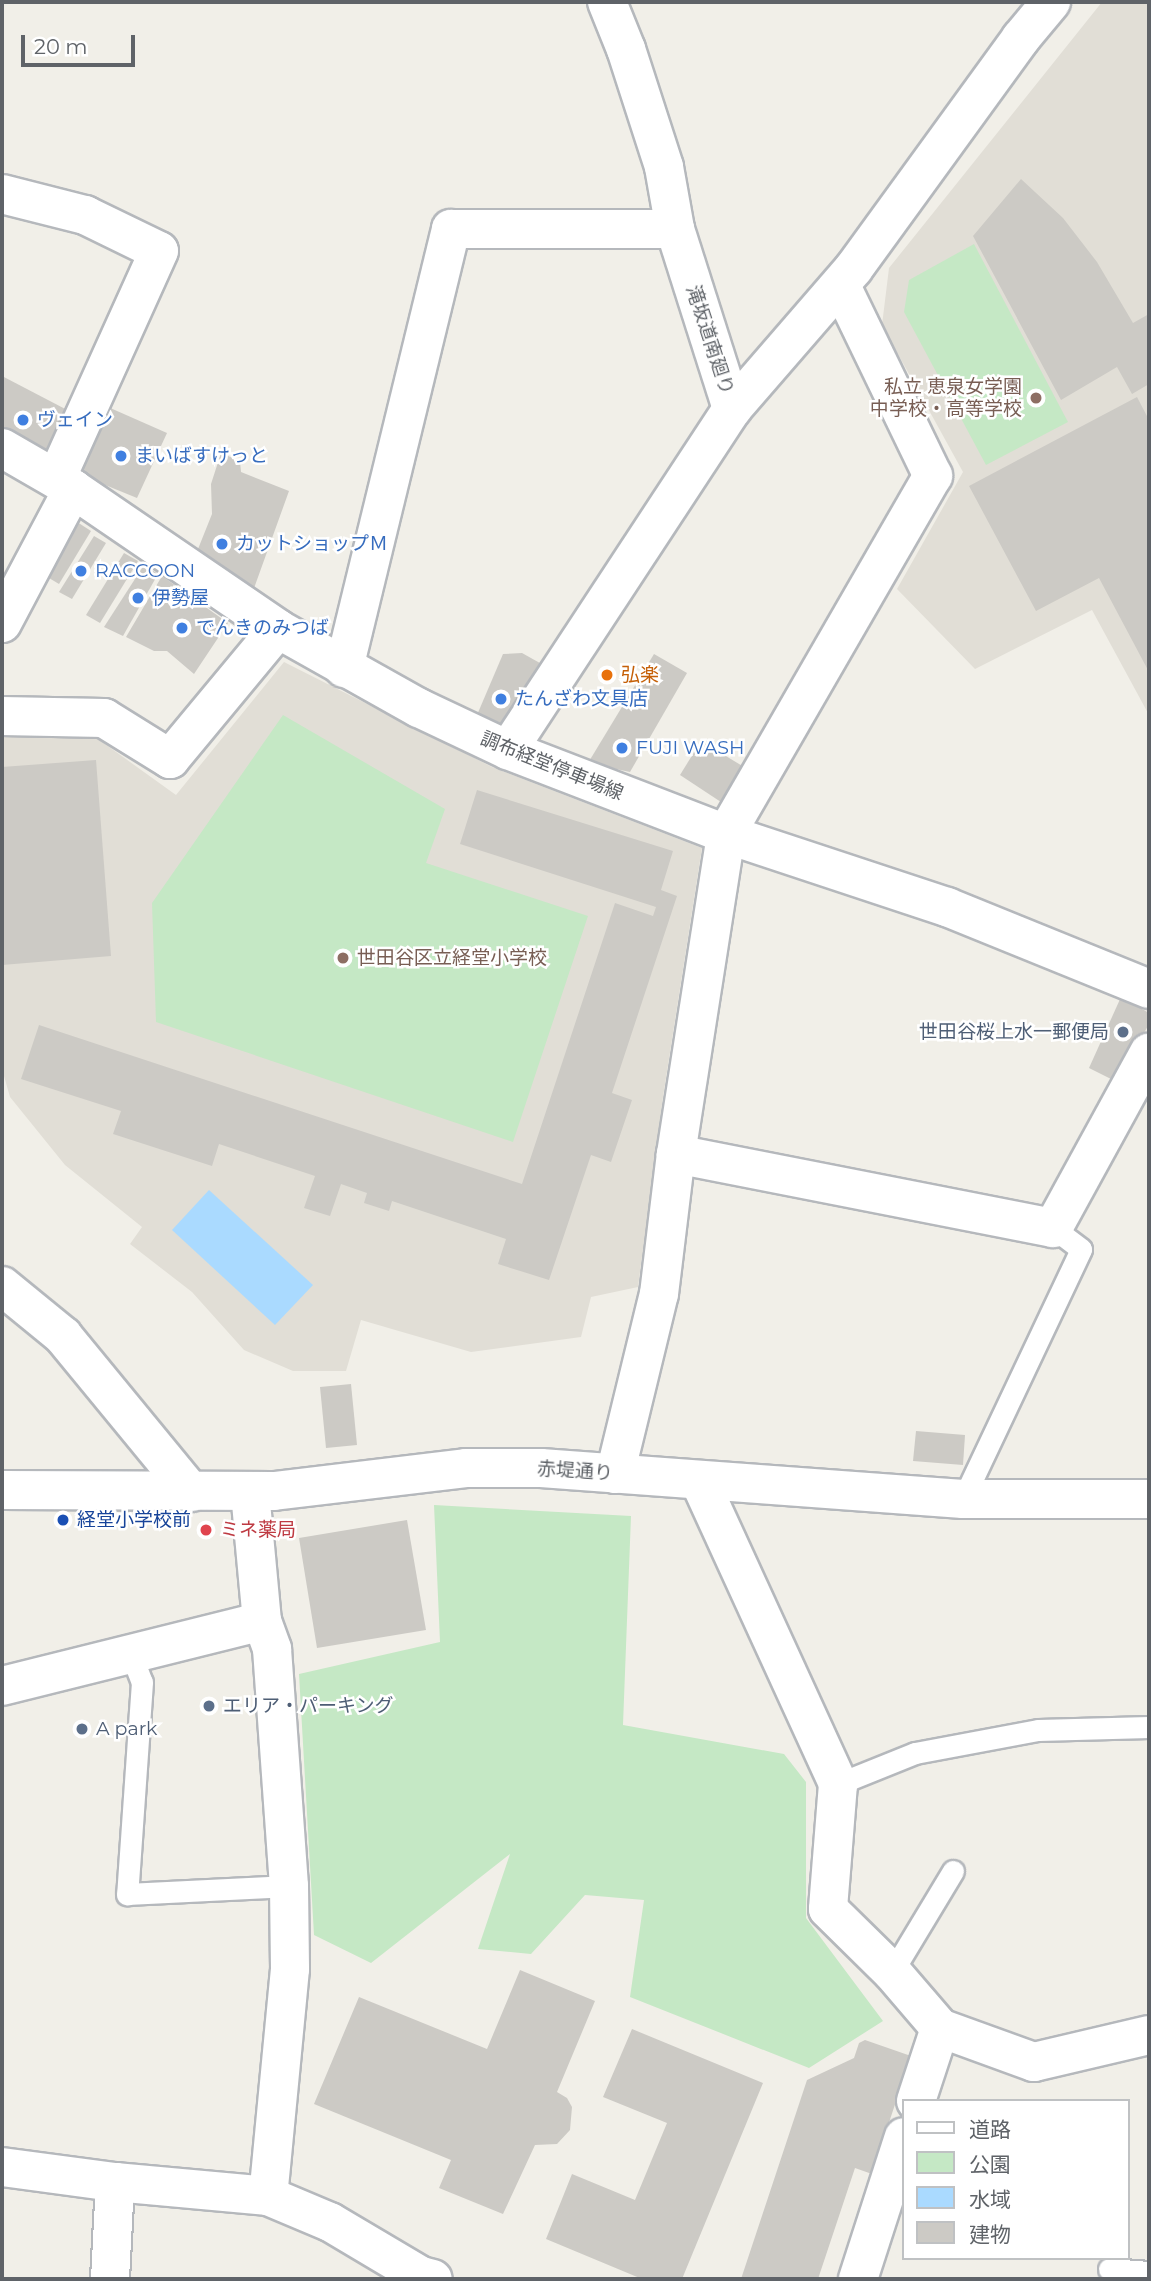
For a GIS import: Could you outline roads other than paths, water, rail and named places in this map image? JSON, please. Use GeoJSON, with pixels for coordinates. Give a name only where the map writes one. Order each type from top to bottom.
{"type":"FeatureCollection","features":[{"type":"Feature","properties":{"kind":"street","name":"滝坂道南廻り"},"geometry":{"type":"LineString","coordinates":[[508,750],[732,409],[675,229],[664,167],[626,49],[607,2]]}},
{"type":"Feature","properties":{"kind":"street"},"geometry":{"type":"LineString","coordinates":[[732,409],[841,286],[1051,2]]}},
{"type":"Feature","properties":{"kind":"street"},"geometry":{"type":"LineString","coordinates":[[2,194],[85,215],[159,251],[64,484],[2,623]]}},
{"type":"Feature","properties":{"kind":"street"},"geometry":{"type":"LineString","coordinates":[[344,668],[451,229],[675,229]]}},
{"type":"Feature","properties":{"kind":"street"},"geometry":{"type":"LineString","coordinates":[[615,1474],[659,1294],[676,1154],[726,834],[933,476],[841,286]]}},
{"type":"Feature","properties":{"kind":"street","name":"調布経堂停車場線"},"geometry":{"type":"LineString","coordinates":[[2,448],[64,484],[278,629],[344,668],[508,750],[726,834],[947,907],[1149,989]]}},
{"type":"Feature","properties":{"kind":"street"},"geometry":{"type":"LineString","coordinates":[[2,716],[104,718],[170,759],[278,629]]}},
{"type":"Feature","properties":{"kind":"street"},"geometry":{"type":"LineString","coordinates":[[676,1154],[1053,1228],[1149,1053]]}},
{"type":"Feature","properties":{"kind":"street"},"geometry":{"type":"LineString","coordinates":[[2,1286],[63,1336],[191,1492]]}},
{"type":"Feature","properties":{"kind":"street","name":"赤堤通り"},"geometry":{"type":"LineString","coordinates":[[2,1490],[250,1492],[466,1468],[541,1468],[700,1482],[963,1499],[1149,1499]]}},
{"type":"Feature","properties":{"kind":"street"},"geometry":{"type":"LineString","coordinates":[[700,1482],[838,1784],[828,1909],[892,1972],[940,2028],[1034,2062],[1149,2035]]}},
{"type":"Feature","properties":{"kind":"street"},"geometry":{"type":"LineString","coordinates":[[250,1492],[262,1621],[272,1649],[289,1886],[290,1969],[268,2196]]}},
{"type":"Feature","properties":{"kind":"street"},"geometry":{"type":"LineString","coordinates":[[2,1686],[262,1621]]}},
{"type":"Feature","properties":{"kind":"street"},"geometry":{"type":"LineString","coordinates":[[917,2099],[940,2028]]}},
{"type":"Feature","properties":{"kind":"street"},"geometry":{"type":"LineString","coordinates":[[858,2279],[902,2143]]}},
{"type":"Feature","properties":{"kind":"street"},"geometry":{"type":"LineString","coordinates":[[2,2166],[115,2182],[268,2196],[330,2222],[425,2278]]}},
{"type":"Feature","properties":{"kind":"street"},"geometry":{"type":"LineString","coordinates":[[110,2279],[115,2182]]}},
{"type":"Feature","properties":{"kind":"lane"},"geometry":{"type":"LineString","coordinates":[[963,1499],[1081,1249],[1053,1228]]}},
{"type":"Feature","properties":{"kind":"lane"},"geometry":{"type":"LineString","coordinates":[[131,1654],[142,1682],[127,1894],[289,1886]]}},
{"type":"Feature","properties":{"kind":"lane"},"geometry":{"type":"LineString","coordinates":[[838,1784],[915,1753],[1038,1730],[1149,1727]]}},
{"type":"Feature","properties":{"kind":"lane"},"geometry":{"type":"LineString","coordinates":[[892,1972],[953,1871]]}},
{"type":"Feature","properties":{"kind":"lane"},"geometry":{"type":"LineString","coordinates":[[1109,2269],[1149,2272]]}},
{"type":"Feature","properties":{"kind":"water"},"geometry":{"type":"Polygon","coordinates":[[[209,1190],[313,1285],[275,1325],[172,1230],[209,1190]]]}},
{"type":"Feature","properties":{"kind":"place","name":"私立 恵泉女学園 中学校・高等学校"},"geometry":{"type":"Point","coordinates":[1036,398]}},
{"type":"Feature","properties":{"kind":"place","name":"ヴェイン"},"geometry":{"type":"Point","coordinates":[23,420]}},
{"type":"Feature","properties":{"kind":"place","name":"まいばすけっと"},"geometry":{"type":"Point","coordinates":[121,456]}},
{"type":"Feature","properties":{"kind":"place","name":"カットショップＭ"},"geometry":{"type":"Point","coordinates":[222,544]}},
{"type":"Feature","properties":{"kind":"place","name":"RACCOON"},"geometry":{"type":"Point","coordinates":[81,571]}},
{"type":"Feature","properties":{"kind":"place","name":"伊勢屋"},"geometry":{"type":"Point","coordinates":[138,598]}},
{"type":"Feature","properties":{"kind":"place","name":"でんきのみつば"},"geometry":{"type":"Point","coordinates":[182,628]}},
{"type":"Feature","properties":{"kind":"place","name":"弘楽"},"geometry":{"type":"Point","coordinates":[607,675]}},
{"type":"Feature","properties":{"kind":"place","name":"たんざわ文具店"},"geometry":{"type":"Point","coordinates":[501,699]}},
{"type":"Feature","properties":{"kind":"place","name":"FUJI WASH"},"geometry":{"type":"Point","coordinates":[622,748]}},
{"type":"Feature","properties":{"kind":"place","name":"世田谷区立経堂小学校"},"geometry":{"type":"Point","coordinates":[343,958]}},
{"type":"Feature","properties":{"kind":"place","name":"世田谷桜上水一郵便局"},"geometry":{"type":"Point","coordinates":[1123,1032]}},
{"type":"Feature","properties":{"kind":"place","name":"経堂小学校前"},"geometry":{"type":"Point","coordinates":[63,1520]}},
{"type":"Feature","properties":{"kind":"place","name":"ミネ薬局"},"geometry":{"type":"Point","coordinates":[206,1530]}},
{"type":"Feature","properties":{"kind":"place","name":"エリア・パーキング"},"geometry":{"type":"Point","coordinates":[209,1706]}},
{"type":"Feature","properties":{"kind":"place","name":"A park"},"geometry":{"type":"Point","coordinates":[82,1729]}}]}
